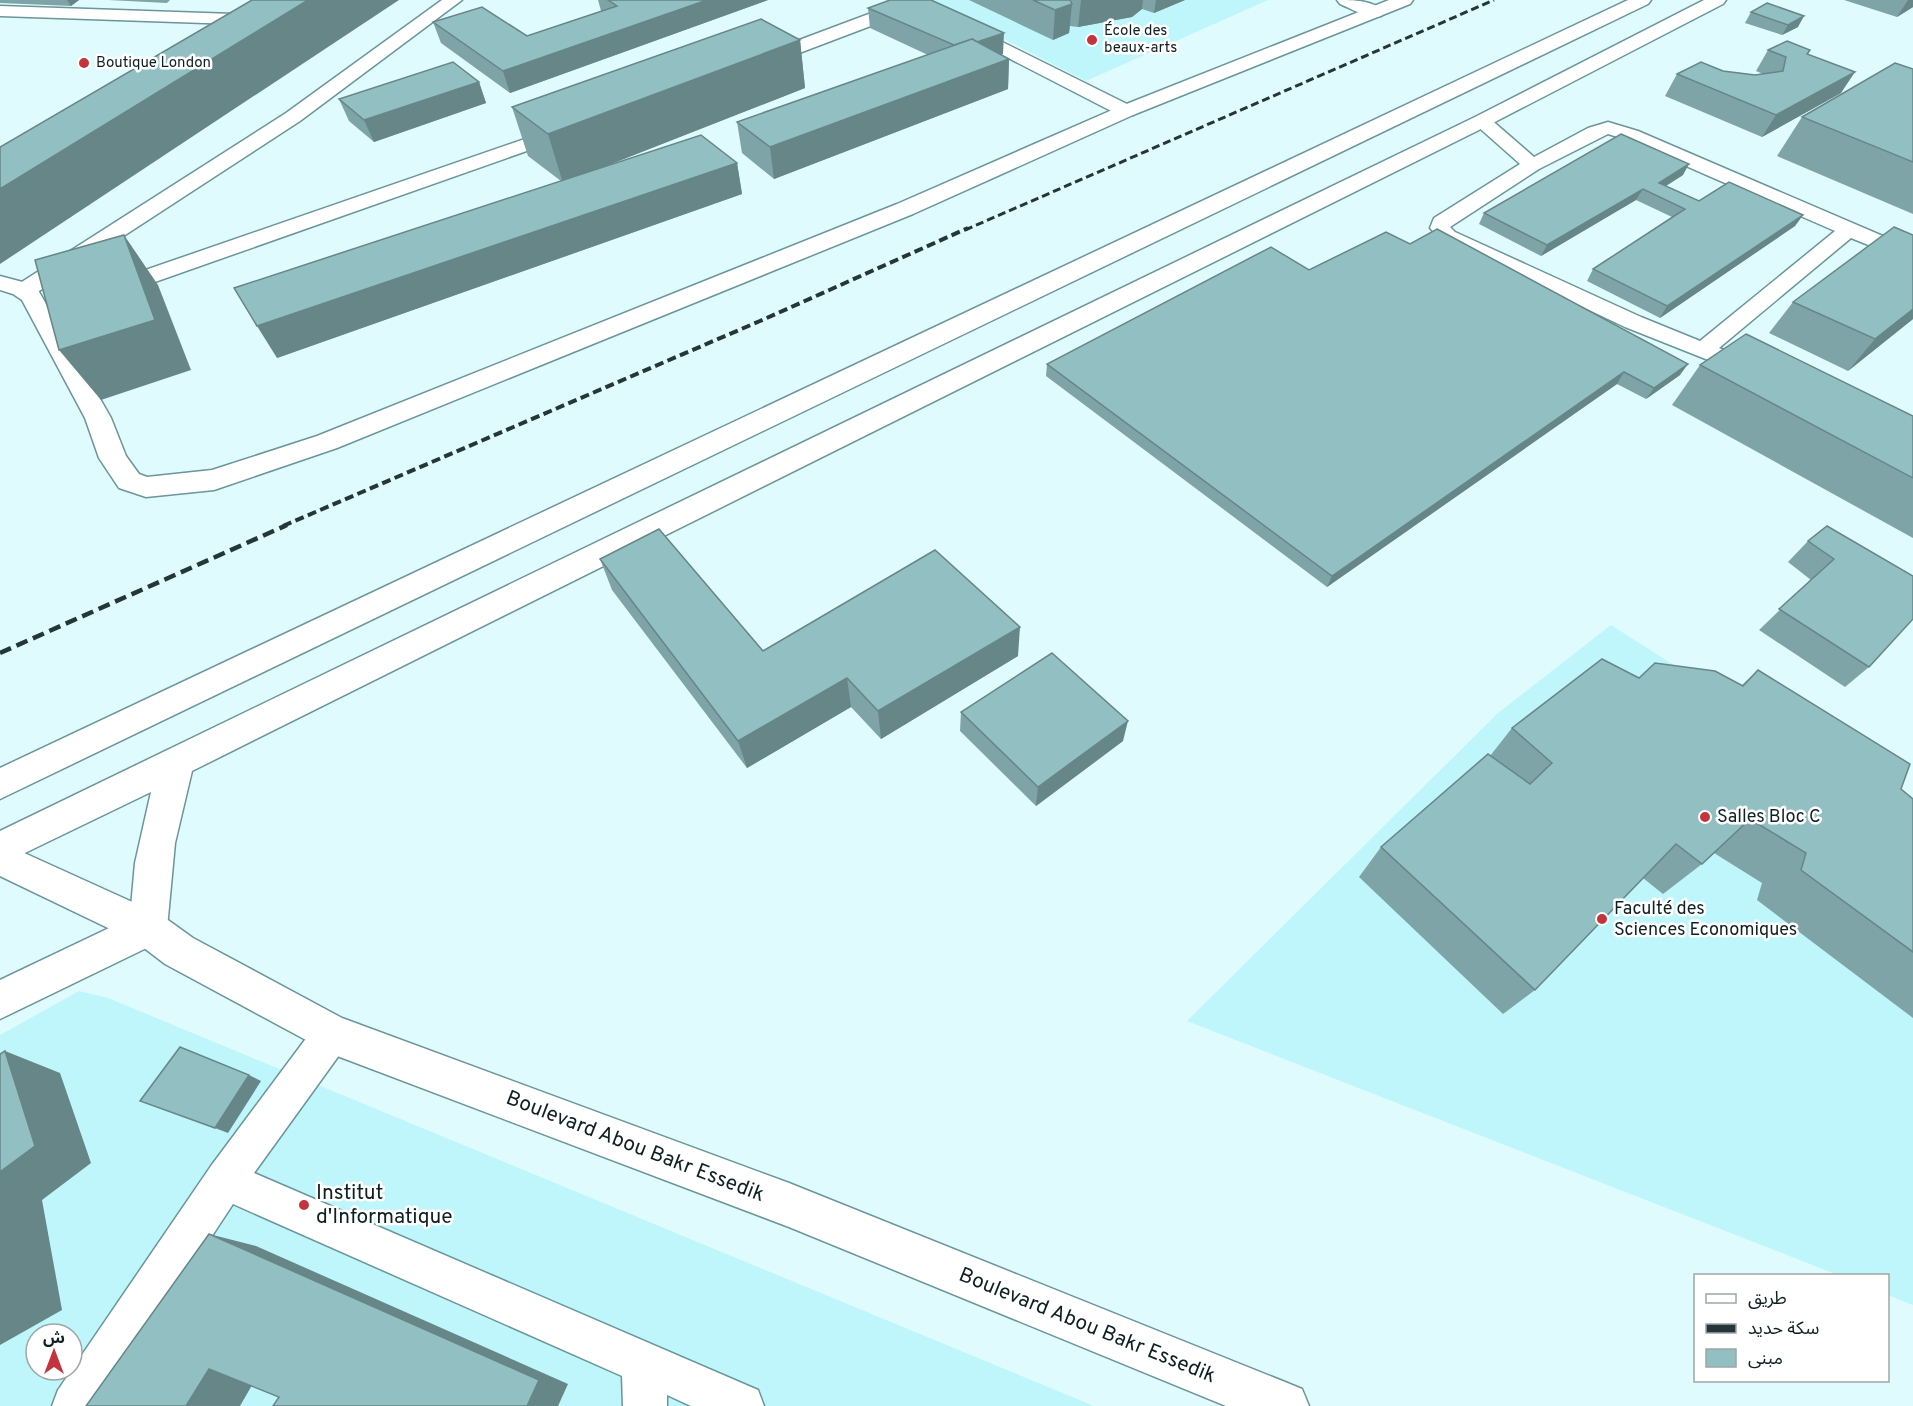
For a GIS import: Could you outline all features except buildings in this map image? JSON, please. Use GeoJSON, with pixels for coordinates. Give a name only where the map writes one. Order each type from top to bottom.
{"type":"FeatureCollection","features":[{"type":"Feature","properties":{"kind":"street"},"geometry":{"type":"LineString","coordinates":[[26,290],[292,117],[453,0]]}},
{"type":"Feature","properties":{"kind":"street"},"geometry":{"type":"LineString","coordinates":[[1346,0],[1375,12]]}},
{"type":"Feature","properties":{"kind":"street"},"geometry":{"type":"LineString","coordinates":[[0,283],[26,290],[34,297],[40,315],[98,418],[113,458],[129,481],[146,487],[214,480],[327,442],[905,209],[1126,111],[1404,0]]}},
{"type":"Feature","properties":{"kind":"street"},"geometry":{"type":"LineString","coordinates":[[0,784],[1642,0]]}},
{"type":"Feature","properties":{"kind":"street"},"geometry":{"type":"LineString","coordinates":[[0,849],[1482,121],[1717,0]]}},
{"type":"Feature","properties":{"kind":"street"},"geometry":{"type":"LineString","coordinates":[[736,70],[909,2],[999,44],[1126,111]]}},
{"type":"Feature","properties":{"kind":"street"},"geometry":{"type":"LineString","coordinates":[[0,11],[286,21],[258,39]]}},
{"type":"Feature","properties":{"kind":"street"},"geometry":{"type":"LineString","coordinates":[[96,295],[590,122]]}},
{"type":"Feature","properties":{"kind":"street"},"geometry":{"type":"LineString","coordinates":[[40,315],[63,307]]}},
{"type":"Feature","properties":{"kind":"street"},"geometry":{"type":"LineString","coordinates":[[0,1000],[148,928],[154,849],[162,811],[178,760]]}},
{"type":"Feature","properties":{"kind":"street","name":"Boulevard Abou Bakr Essedik"},"geometry":{"type":"LineString","coordinates":[[0,858],[148,928],[179,951],[332,1034],[789,1205],[1285,1406]]}},
{"type":"Feature","properties":{"kind":"lane"},"geometry":{"type":"LineString","coordinates":[[1482,121],[1533,165]]}},
{"type":"Feature","properties":{"kind":"lane"},"geometry":{"type":"LineString","coordinates":[[1776,379],[1612,312],[1448,236],[1440,228],[1441,222],[1533,165],[1595,132],[1608,128],[1631,135],[1913,257]]}},
{"type":"Feature","properties":{"kind":"lane"},"geometry":{"type":"LineString","coordinates":[[1703,350],[1848,230]]}},
{"type":"Feature","properties":{"kind":"lane"},"geometry":{"type":"LineString","coordinates":[[74,1406],[225,1180],[332,1034]]}},
{"type":"Feature","properties":{"kind":"lane"},"geometry":{"type":"LineString","coordinates":[[225,1180],[742,1406]]}},
{"type":"Feature","properties":{"kind":"lane"},"geometry":{"type":"LineString","coordinates":[[644,1363],[645,1406]]}},
{"type":"Feature","properties":{"kind":"shaded area","name":"École des beaux-arts"},"geometry":{"type":"Polygon","coordinates":[[[927,0],[1268,0],[1086,81],[927,0]]]}},
{"type":"Feature","properties":{"kind":"shaded area","name":"Faculté des Sciences Economiques"},"geometry":{"type":"Polygon","coordinates":[[[1611,625],[1913,817],[1913,1305],[1889,1295],[1889,1274],[1835,1274],[1187,1021],[1498,713],[1611,625]]]}},
{"type":"Feature","properties":{"kind":"shaded area","name":"Institut d'Informatique"},"geometry":{"type":"Polygon","coordinates":[[[79,991],[108,998],[1094,1406],[0,1406],[0,1035],[79,991]]]}},
{"type":"Feature","properties":{"kind":"railway"},"geometry":{"type":"LineString","coordinates":[[965,230],[1494,0]]}},
{"type":"Feature","properties":{"kind":"railway"},"geometry":{"type":"LineString","coordinates":[[283,526],[760,321],[968,228]]}},
{"type":"Feature","properties":{"kind":"railway"},"geometry":{"type":"LineString","coordinates":[[0,653],[287,525]]}},
{"type":"Feature","properties":{"kind":"place","name":"École des beaux-arts"},"geometry":{"type":"Point","coordinates":[1092,40]}},
{"type":"Feature","properties":{"kind":"place","name":"Boutique London"},"geometry":{"type":"Point","coordinates":[84,63]}},
{"type":"Feature","properties":{"kind":"place","name":"Salles Bloc C"},"geometry":{"type":"Point","coordinates":[1705,817]}},
{"type":"Feature","properties":{"kind":"place","name":"Faculté des Sciences Economiques"},"geometry":{"type":"Point","coordinates":[1602,919]}},
{"type":"Feature","properties":{"kind":"place","name":"Institut d'Informatique"},"geometry":{"type":"Point","coordinates":[304,1205]}}]}
